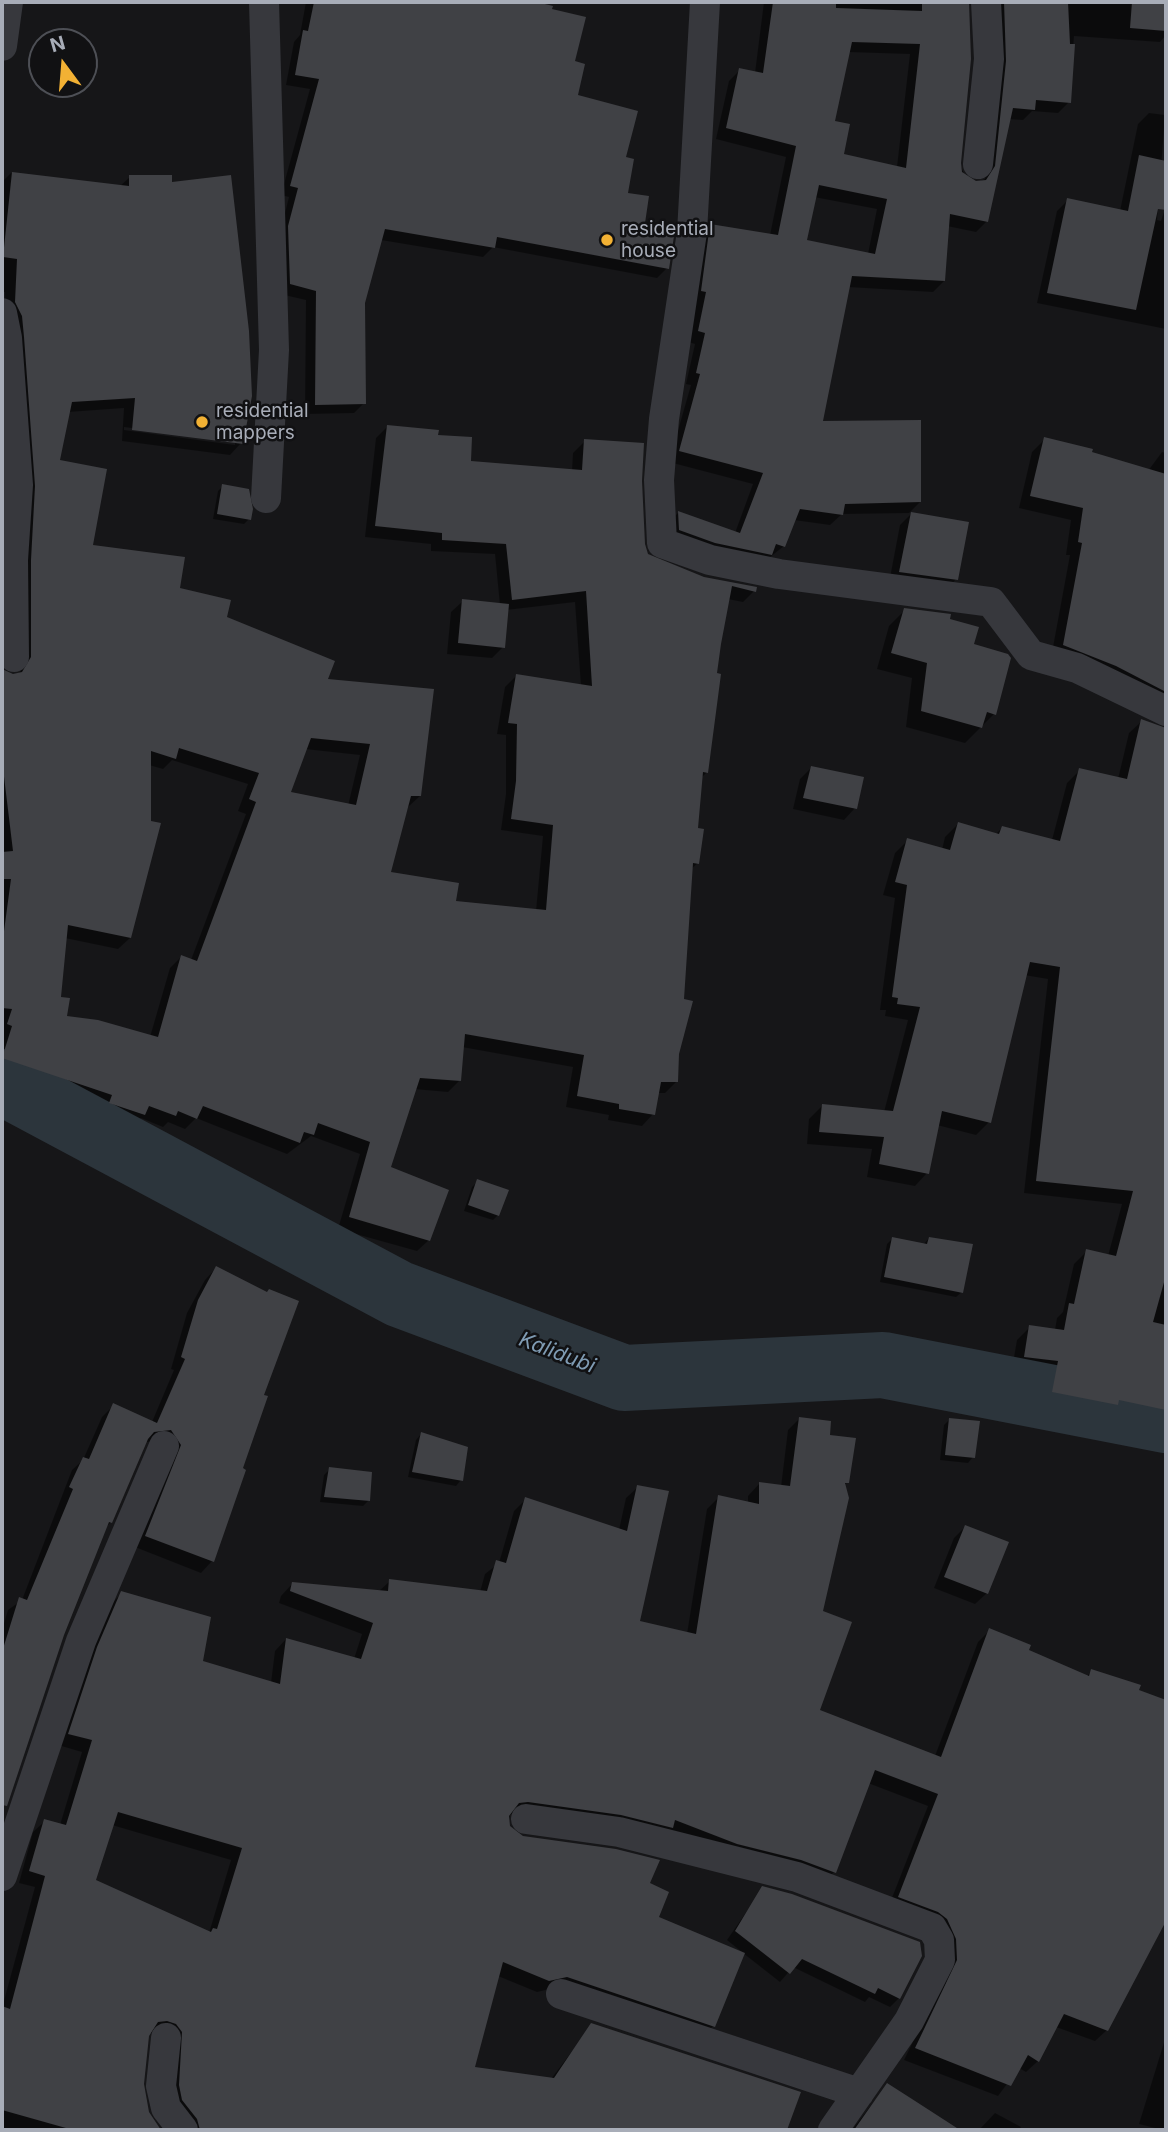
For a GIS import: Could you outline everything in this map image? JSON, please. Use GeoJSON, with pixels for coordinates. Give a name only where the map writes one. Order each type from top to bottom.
{"type":"FeatureCollection","features":[{"type":"Feature","properties":{"kind":"street"},"geometry":{"type":"LineString","coordinates":[[2,47],[8,2]]}},
{"type":"Feature","properties":{"kind":"street"},"geometry":{"type":"LineString","coordinates":[[264,2],[274,350],[266,498]]}},
{"type":"Feature","properties":{"kind":"street"},"geometry":{"type":"LineString","coordinates":[[705,2],[692,232],[664,419],[659,480],[662,543],[710,560],[779,574],[991,602],[1031,655],[1077,668],[1166,711]]}},
{"type":"Feature","properties":{"kind":"street"},"geometry":{"type":"LineString","coordinates":[[978,164],[989,59],[986,2]]}},
{"type":"Feature","properties":{"kind":"street"},"geometry":{"type":"LineString","coordinates":[[2,313],[7,338],[18,485],[13,559],[14,657]]}},
{"type":"Feature","properties":{"kind":"street"},"geometry":{"type":"LineString","coordinates":[[2,1876],[81,1641],[164,1446]]}},
{"type":"Feature","properties":{"kind":"street"},"geometry":{"type":"LineString","coordinates":[[526,1819],[620,1832],[797,1877],[932,1928],[939,1940],[940,1960],[909,2021],[833,2130]]}},
{"type":"Feature","properties":{"kind":"street"},"geometry":{"type":"LineString","coordinates":[[561,1994],[859,2093]]}},
{"type":"Feature","properties":{"kind":"street"},"geometry":{"type":"LineString","coordinates":[[166,2038],[161,2086],[166,2108],[183,2130]]}},
{"type":"Feature","properties":{"kind":"building"},"geometry":{"type":"Polygon","coordinates":[[[314,2],[537,2],[553,6],[552,9],[586,17],[575,61],[585,64],[578,95],[638,111],[626,157],[634,159],[628,193],[649,196],[644,230],[674,236],[669,269],[497,237],[495,248],[385,229],[365,303],[366,404],[315,405],[316,291],[290,284],[288,226],[298,188],[290,186],[319,79],[295,75],[303,30],[308,31],[314,2]]]}},
{"type":"Feature","properties":{"kind":"building"},"geometry":{"type":"Polygon","coordinates":[[[773,2],[836,2],[836,8],[922,11],[922,2],[969,2],[971,59],[961,163],[962,172],[976,181],[986,180],[995,166],[1006,61],[1004,2],[1068,2],[1070,44],[1075,44],[1071,103],[1036,100],[1035,110],[1013,108],[988,222],[950,214],[945,281],[852,276],[823,421],[921,420],[921,502],[845,504],[843,515],[800,509],[785,547],[776,544],[772,555],[715,543],[679,530],[678,511],[740,533],[763,473],[679,451],[700,374],[696,373],[705,333],[698,331],[706,292],[701,291],[710,224],[778,235],[796,146],[726,128],[739,68],[763,73],[773,2]],[[852,42],[835,121],[850,124],[844,154],[906,168],[920,44],[852,42]],[[819,185],[807,240],[875,254],[887,199],[819,185]]]}},
{"type":"Feature","properties":{"kind":"building"},"geometry":{"type":"Polygon","coordinates":[[[1132,2],[1166,2],[1166,31],[1130,28],[1132,2]]]}},
{"type":"Feature","properties":{"kind":"building"},"geometry":{"type":"Polygon","coordinates":[[[1139,155],[1166,161],[1166,210],[1158,209],[1136,310],[1047,293],[1067,198],[1128,211],[1139,155]]]}},
{"type":"Feature","properties":{"kind":"building"},"geometry":{"type":"Polygon","coordinates":[[[12,172],[129,186],[129,175],[172,175],[172,182],[231,175],[249,331],[252,396],[243,444],[132,430],[135,398],[72,402],[60,460],[107,469],[93,545],[185,557],[180,588],[231,600],[227,617],[335,661],[328,679],[434,689],[421,796],[411,796],[391,872],[459,883],[456,901],[546,910],[553,825],[511,819],[516,781],[517,724],[508,723],[516,674],[592,686],[586,591],[512,600],[506,544],[442,540],[442,533],[375,526],[387,425],[439,430],[438,435],[472,437],[471,461],[582,470],[584,439],[644,443],[642,481],[645,544],[648,554],[704,577],[757,587],[756,592],[732,586],[717,673],[721,674],[708,773],[703,772],[698,828],[704,829],[699,864],[693,863],[684,999],[693,1001],[679,1054],[678,1082],[661,1082],[655,1115],[619,1109],[619,1104],[577,1096],[584,1055],[465,1034],[461,1081],[420,1078],[391,1167],[449,1190],[430,1241],[349,1217],[370,1142],[318,1123],[314,1135],[304,1132],[300,1143],[203,1106],[197,1119],[178,1111],[176,1116],[149,1106],[145,1115],[109,1103],[112,1095],[2,1058],[12,1026],[7,1024],[12,1009],[2,1008],[2,946],[11,879],[2,879],[2,852],[13,851],[2,760],[2,669],[13,674],[22,672],[31,657],[31,560],[35,486],[22,316],[15,302],[17,259],[3,257],[12,172]],[[311,738],[291,792],[356,805],[370,744],[311,738]],[[179,748],[176,759],[151,751],[151,821],[161,823],[131,938],[68,925],[61,997],[70,998],[67,1016],[98,1020],[158,1037],[181,955],[197,961],[256,802],[249,799],[259,773],[179,748]]]}},
{"type":"Feature","properties":{"kind":"building"},"geometry":{"type":"Polygon","coordinates":[[[1044,437],[1093,449],[1092,452],[1166,474],[1166,692],[1116,666],[1063,645],[1082,543],[1078,542],[1083,508],[1030,496],[1044,437]]]}},
{"type":"Feature","properties":{"kind":"building"},"geometry":{"type":"Polygon","coordinates":[[[222,484],[249,489],[253,509],[251,520],[217,514],[222,484]]]}},
{"type":"Feature","properties":{"kind":"building"},"geometry":{"type":"Polygon","coordinates":[[[911,512],[969,522],[958,580],[899,572],[911,512]]]}},
{"type":"Feature","properties":{"kind":"building"},"geometry":{"type":"Polygon","coordinates":[[[462,599],[509,604],[505,648],[458,643],[462,599]]]}},
{"type":"Feature","properties":{"kind":"building"},"geometry":{"type":"Polygon","coordinates":[[[904,608],[951,614],[950,619],[979,627],[974,644],[1008,654],[1011,658],[996,715],[987,712],[982,728],[921,711],[927,663],[891,653],[904,608]]]}},
{"type":"Feature","properties":{"kind":"building"},"geometry":{"type":"Polygon","coordinates":[[[1141,719],[1166,728],[1166,1275],[1153,1322],[1166,1325],[1166,1410],[1119,1400],[1118,1405],[1052,1392],[1058,1361],[1024,1357],[1029,1325],[1064,1330],[1069,1303],[1074,1304],[1086,1249],[1116,1256],[1133,1191],[1036,1181],[1060,967],[1030,962],[991,1123],[942,1111],[929,1174],[879,1164],[884,1137],[819,1132],[822,1104],[893,1111],[920,1007],[897,1004],[898,998],[892,997],[907,885],[895,882],[907,838],[950,850],[958,822],[999,834],[1002,826],[1060,841],[1079,768],[1127,779],[1141,719]]]}},
{"type":"Feature","properties":{"kind":"building"},"geometry":{"type":"Polygon","coordinates":[[[811,766],[864,777],[857,809],[803,798],[811,766]]]}},
{"type":"Feature","properties":{"kind":"building"},"geometry":{"type":"Polygon","coordinates":[[[477,1179],[509,1190],[499,1216],[468,1205],[477,1179]]]}},
{"type":"Feature","properties":{"kind":"building"},"geometry":{"type":"Polygon","coordinates":[[[892,1237],[927,1244],[929,1237],[973,1244],[963,1293],[884,1277],[892,1237]]]}},
{"type":"Feature","properties":{"kind":"building"},"geometry":{"type":"Polygon","coordinates":[[[216,1266],[267,1292],[269,1289],[299,1301],[264,1395],[268,1396],[243,1468],[246,1470],[214,1562],[145,1536],[181,1445],[171,1430],[154,1432],[148,1439],[112,1523],[109,1522],[64,1635],[7,1806],[2,1805],[2,1652],[19,1597],[27,1600],[73,1489],[69,1487],[83,1457],[89,1459],[113,1403],[157,1423],[185,1359],[181,1357],[198,1300],[216,1266]]]}},
{"type":"Feature","properties":{"kind":"building"},"geometry":{"type":"Polygon","coordinates":[[[799,1417],[831,1421],[830,1435],[856,1438],[849,1483],[845,1483],[849,1498],[823,1611],[852,1622],[820,1710],[941,1757],[989,1628],[1031,1645],[1029,1650],[1089,1676],[1091,1669],[1141,1685],[1139,1690],[1166,1700],[1166,1921],[1108,2031],[1064,2014],[1039,2062],[1028,2055],[1011,2086],[915,2048],[957,1960],[956,1939],[947,1919],[938,1912],[898,1897],[938,1794],[875,1770],[836,1873],[801,1860],[737,1844],[675,1820],[673,1828],[621,1815],[528,1802],[519,1803],[509,1816],[510,1826],[523,1836],[616,1849],[660,1860],[650,1883],[669,1892],[659,1917],[745,1953],[715,2027],[567,1977],[549,1981],[503,1962],[475,2067],[554,2078],[591,2023],[801,2092],[787,2130],[200,2130],[197,2119],[182,2100],[179,2085],[182,2032],[176,2024],[167,2021],[158,2022],[149,2036],[144,2084],[149,2112],[161,2130],[73,2130],[2,2110],[2,2006],[10,2009],[45,1876],[29,1871],[44,1819],[66,1825],[92,1740],[68,1734],[97,1647],[121,1591],[211,1617],[203,1661],[280,1684],[286,1638],[361,1659],[373,1623],[290,1591],[292,1582],[388,1591],[389,1579],[487,1591],[496,1560],[506,1563],[525,1497],[627,1531],[637,1485],[669,1491],[640,1621],[696,1634],[718,1495],[759,1504],[759,1482],[790,1486],[799,1417]],[[118,1812],[96,1880],[211,1932],[213,1928],[217,1929],[242,1848],[118,1812]]]}},
{"type":"Feature","properties":{"kind":"building"},"geometry":{"type":"Polygon","coordinates":[[[949,1418],[980,1421],[975,1458],[945,1455],[949,1418]]]}},
{"type":"Feature","properties":{"kind":"building"},"geometry":{"type":"Polygon","coordinates":[[[421,1432],[468,1447],[463,1481],[412,1472],[421,1432]]]}},
{"type":"Feature","properties":{"kind":"building"},"geometry":{"type":"Polygon","coordinates":[[[329,1467],[372,1472],[370,1501],[324,1497],[329,1467]]]}},
{"type":"Feature","properties":{"kind":"building"},"geometry":{"type":"Polygon","coordinates":[[[965,1525],[1009,1542],[988,1594],[944,1577],[965,1525]]]}},
{"type":"Feature","properties":{"kind":"building"},"geometry":{"type":"Polygon","coordinates":[[[762,1886],[792,1894],[920,1942],[922,1956],[900,1999],[878,1988],[875,1994],[802,1959],[790,1974],[735,1931],[762,1886]]]}},
{"type":"Feature","properties":{"kind":"building"},"geometry":{"type":"Polygon","coordinates":[[[887,2083],[912,2099],[960,2130],[854,2130],[887,2083]]]}},
{"type":"Feature","properties":{"kind":"waterway","name":"Kalidubi"},"geometry":{"type":"LineString","coordinates":[[2,1082],[399,1294],[624,1378],[883,1365],[1166,1420]]}},
{"type":"Feature","properties":{"kind":"place","name":"residential house"},"geometry":{"type":"Point","coordinates":[607,240]}},
{"type":"Feature","properties":{"kind":"place","name":"residential mappers"},"geometry":{"type":"Point","coordinates":[202,422]}}]}
